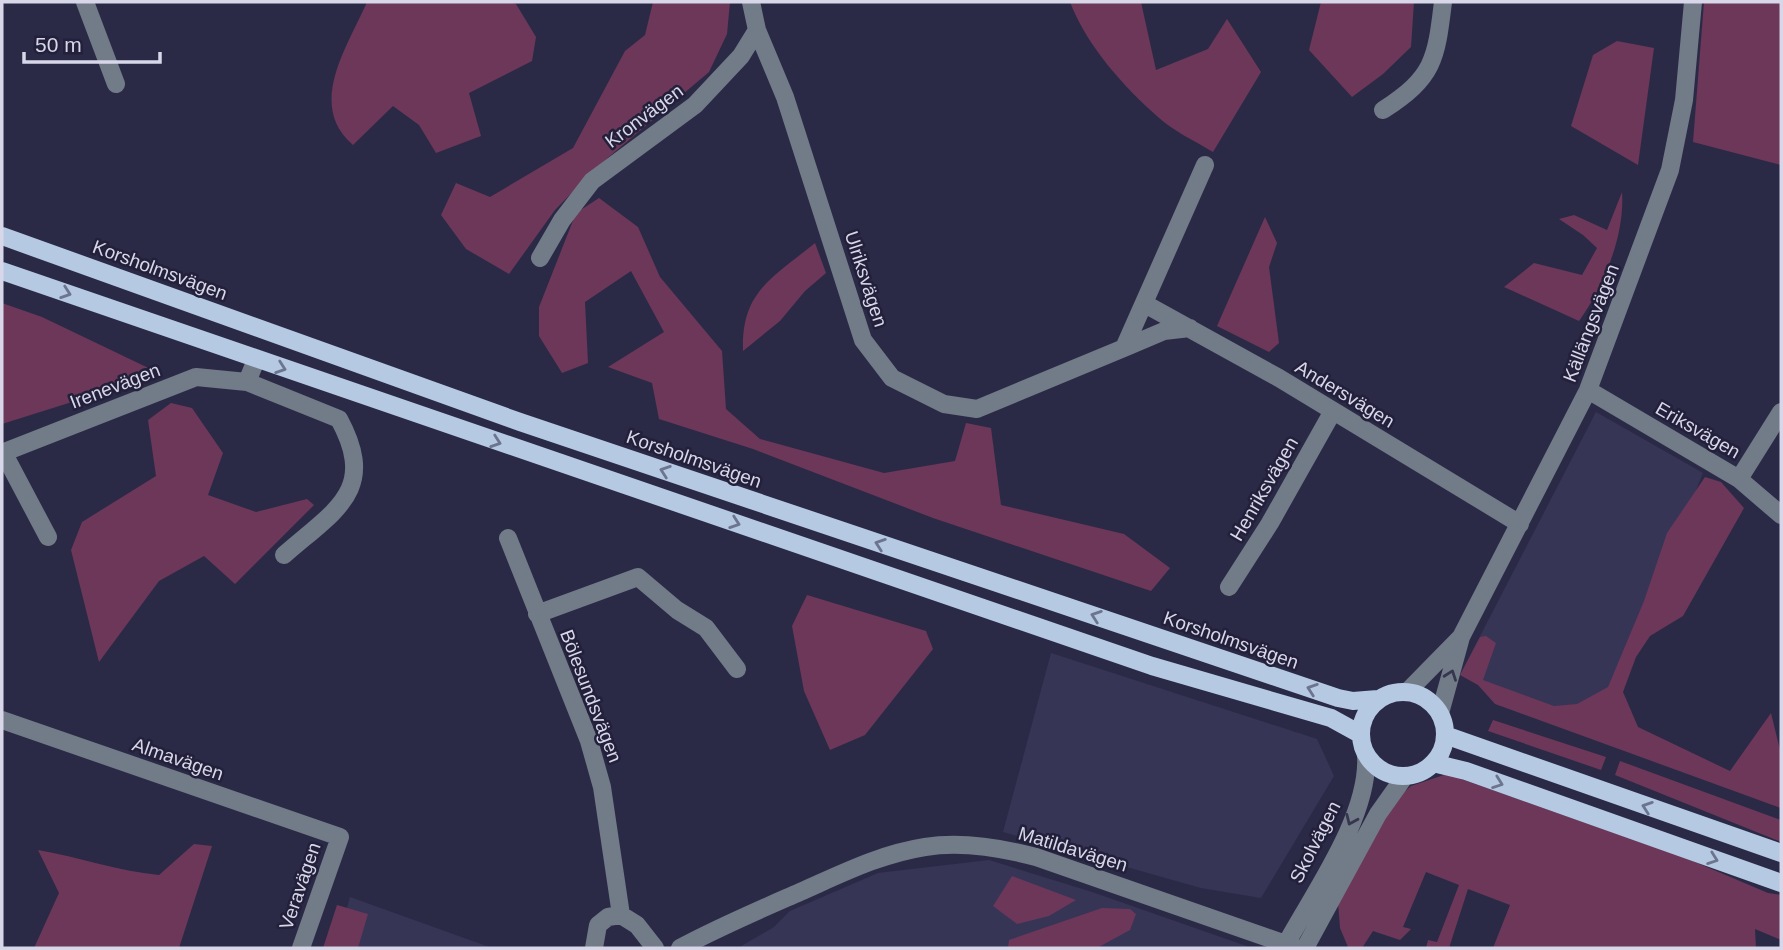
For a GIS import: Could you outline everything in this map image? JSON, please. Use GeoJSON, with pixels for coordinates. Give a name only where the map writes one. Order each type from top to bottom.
{"type":"FeatureCollection","features":[{"type":"Feature","properties":{"kind":"main road","name":"Korsholmsvägen"},"geometry":{"type":"LineString","coordinates":[[2,236],[520,422],[1338,698],[1353,701],[1378,699]]}},
{"type":"Feature","properties":{"kind":"main road"},"geometry":{"type":"LineString","coordinates":[[2,271],[1152,666],[1331,718],[1360,734]]}},
{"type":"Feature","properties":{"kind":"main road"},"geometry":{"type":"LineString","coordinates":[[1398,691],[1408,691],[1432,702],[1440,713],[1445,735],[1444,745],[1433,763],[1415,774],[1405,776],[1382,771],[1366,755],[1360,734],[1362,720],[1378,699],[1398,691]]}},
{"type":"Feature","properties":{"kind":"main road"},"geometry":{"type":"LineString","coordinates":[[1445,735],[1781,853]]}},
{"type":"Feature","properties":{"kind":"main road"},"geometry":{"type":"LineString","coordinates":[[1433,763],[1466,771],[1781,883]]}},
{"type":"Feature","properties":{"kind":"street"},"geometry":{"type":"LineString","coordinates":[[85,2],[117,84]]}},
{"type":"Feature","properties":{"kind":"street"},"geometry":{"type":"LineString","coordinates":[[751,2],[757,30]]}},
{"type":"Feature","properties":{"kind":"street"},"geometry":{"type":"LineString","coordinates":[[1383,110],[1426,76],[1438,48],[1443,2]]}},
{"type":"Feature","properties":{"kind":"street","name":"Källängsvägen"},"geometry":{"type":"LineString","coordinates":[[1440,713],[1461,637],[1588,390],[1670,170],[1684,100],[1693,2]]}},
{"type":"Feature","properties":{"kind":"street","name":"Kronvägen"},"geometry":{"type":"LineString","coordinates":[[540,258],[562,220],[592,181],[695,105],[741,56],[757,30]]}},
{"type":"Feature","properties":{"kind":"street","name":"Ulriksvägen"},"geometry":{"type":"LineString","coordinates":[[757,30],[785,97],[863,340],[892,378],[944,404],[977,409],[1164,331],[1190,328]]}},
{"type":"Feature","properties":{"kind":"street"},"geometry":{"type":"LineString","coordinates":[[1124,348],[1205,166]]}},
{"type":"Feature","properties":{"kind":"street","name":"Andersvägen"},"geometry":{"type":"LineString","coordinates":[[1145,304],[1333,411],[1520,524]]}},
{"type":"Feature","properties":{"kind":"street"},"geometry":{"type":"LineString","coordinates":[[247,382],[256,360]]}},
{"type":"Feature","properties":{"kind":"street","name":"Irenevägen"},"geometry":{"type":"LineString","coordinates":[[2,453],[196,377],[247,382],[339,419],[352,444],[355,480],[342,503],[284,555]]}},
{"type":"Feature","properties":{"kind":"street","name":"Eriksvägen"},"geometry":{"type":"LineString","coordinates":[[1588,390],[1739,479],[1781,515]]}},
{"type":"Feature","properties":{"kind":"street","name":"Henriksvägen"},"geometry":{"type":"LineString","coordinates":[[1229,587],[1270,523],[1333,411]]}},
{"type":"Feature","properties":{"kind":"street"},"geometry":{"type":"LineString","coordinates":[[1739,479],[1781,412]]}},
{"type":"Feature","properties":{"kind":"street"},"geometry":{"type":"LineString","coordinates":[[2,453],[48,537]]}},
{"type":"Feature","properties":{"kind":"street","name":"Bölesundsvägen"},"geometry":{"type":"LineString","coordinates":[[508,538],[589,741],[602,787],[621,915]]}},
{"type":"Feature","properties":{"kind":"street"},"geometry":{"type":"LineString","coordinates":[[537,614],[638,577],[677,610],[706,628],[737,669]]}},
{"type":"Feature","properties":{"kind":"street","name":"Källängsvägen"},"geometry":{"type":"LineString","coordinates":[[1408,691],[1461,637]]}},
{"type":"Feature","properties":{"kind":"street","name":"Almavägen"},"geometry":{"type":"LineString","coordinates":[[2,720],[340,837]]}},
{"type":"Feature","properties":{"kind":"street","name":"Skolvägen"},"geometry":{"type":"LineString","coordinates":[[1292,946],[1353,818],[1367,770],[1366,755]]}},
{"type":"Feature","properties":{"kind":"street"},"geometry":{"type":"LineString","coordinates":[[1305,948],[1378,814],[1405,776]]}},
{"type":"Feature","properties":{"kind":"street","name":"Veravägen"},"geometry":{"type":"LineString","coordinates":[[300,948],[340,837]]}},
{"type":"Feature","properties":{"kind":"street","name":"Matildavägen"},"geometry":{"type":"LineString","coordinates":[[680,948],[713,930],[879,857],[927,846],[1008,850],[1036,857],[1292,946]]}},
{"type":"Feature","properties":{"kind":"street"},"geometry":{"type":"LineString","coordinates":[[594,948],[598,925],[608,917],[621,915],[637,925],[655,948]]}},
{"type":"Feature","properties":{"kind":"shaded area"},"geometry":{"type":"Polygon","coordinates":[[[367,2],[516,4],[536,37],[532,61],[469,93],[481,136],[436,153],[419,125],[393,106],[353,145],[339,129],[333,112],[335,75],[367,2]]]}},
{"type":"Feature","properties":{"kind":"shaded area"},"geometry":{"type":"Polygon","coordinates":[[[653,2],[730,2],[727,34],[709,72],[597,167],[555,210],[509,274],[466,249],[441,215],[456,183],[490,197],[573,148],[625,51],[645,35],[653,2]]]}},
{"type":"Feature","properties":{"kind":"shaded area"},"geometry":{"type":"Polygon","coordinates":[[[1070,2],[1141,2],[1156,70],[1208,49],[1227,19],[1261,72],[1213,152],[1164,122],[1132,92],[1096,50],[1070,2]]]}},
{"type":"Feature","properties":{"kind":"shaded area"},"geometry":{"type":"Polygon","coordinates":[[[1321,2],[1414,2],[1411,47],[1383,74],[1352,97],[1309,50],[1321,2]]]}},
{"type":"Feature","properties":{"kind":"shaded area"},"geometry":{"type":"Polygon","coordinates":[[[1704,2],[1781,2],[1781,165],[1693,142],[1704,2]]]}},
{"type":"Feature","properties":{"kind":"shaded area"},"geometry":{"type":"Polygon","coordinates":[[[1617,41],[1654,48],[1638,165],[1571,126],[1593,55],[1617,41]]]}},
{"type":"Feature","properties":{"kind":"shaded area"},"geometry":{"type":"Polygon","coordinates":[[[1622,192],[1620,225],[1611,260],[1597,292],[1579,321],[1504,287],[1534,263],[1582,275],[1597,248],[1559,219],[1574,215],[1607,230],[1622,192]]]}},
{"type":"Feature","properties":{"kind":"shaded area"},"geometry":{"type":"Polygon","coordinates":[[[599,198],[638,227],[660,277],[722,351],[726,409],[760,439],[884,473],[955,461],[966,423],[991,428],[1001,505],[1124,534],[1170,568],[1151,591],[933,518],[753,449],[659,419],[652,383],[608,367],[664,332],[631,271],[585,302],[588,363],[562,373],[539,336],[539,307],[576,213],[599,198]]]}},
{"type":"Feature","properties":{"kind":"shaded area"},"geometry":{"type":"Polygon","coordinates":[[[1265,217],[1277,243],[1269,267],[1279,343],[1269,352],[1217,326],[1265,217]]]}},
{"type":"Feature","properties":{"kind":"shaded area"},"geometry":{"type":"Polygon","coordinates":[[[815,243],[826,273],[805,291],[780,321],[743,351],[747,314],[762,288],[815,243]]]}},
{"type":"Feature","properties":{"kind":"shaded area"},"geometry":{"type":"Polygon","coordinates":[[[2,303],[42,317],[161,374],[2,424],[2,303]]]}},
{"type":"Feature","properties":{"kind":"shaded area"},"geometry":{"type":"Polygon","coordinates":[[[171,403],[192,408],[223,453],[208,495],[256,512],[307,499],[314,505],[235,584],[204,556],[159,581],[99,662],[71,550],[82,522],[156,476],[148,420],[171,403]]]}},
{"type":"Feature","properties":{"kind":"shaded area"},"geometry":{"type":"Polygon","coordinates":[[[1596,412],[1703,473],[1596,734],[1461,673],[1596,412]]]}},
{"type":"Feature","properties":{"kind":"shaded area"},"geometry":{"type":"Polygon","coordinates":[[[1705,477],[1721,482],[1744,508],[1683,616],[1650,636],[1636,657],[1623,692],[1638,727],[1730,771],[1771,713],[1781,754],[1781,808],[1495,704],[1478,685],[1460,675],[1480,637],[1486,636],[1496,643],[1483,680],[1554,706],[1577,704],[1608,687],[1644,601],[1667,533],[1705,477]]]}},
{"type":"Feature","properties":{"kind":"shaded area"},"geometry":{"type":"Polygon","coordinates":[[[807,595],[926,631],[933,649],[865,735],[830,750],[804,691],[792,626],[807,595]]]}},
{"type":"Feature","properties":{"kind":"shaded area"},"geometry":{"type":"Polygon","coordinates":[[[1051,653],[1317,739],[1334,776],[1261,898],[1201,888],[1003,832],[1051,653]]]}},
{"type":"Feature","properties":{"kind":"shaded area"},"geometry":{"type":"Polygon","coordinates":[[[1493,720],[1606,757],[1601,770],[1488,731],[1493,720]]]}},
{"type":"Feature","properties":{"kind":"shaded area"},"geometry":{"type":"Polygon","coordinates":[[[1620,761],[1781,820],[1781,842],[1615,775],[1620,761]]]}},
{"type":"Feature","properties":{"kind":"shaded area"},"geometry":{"type":"Polygon","coordinates":[[[1447,774],[1688,859],[1768,893],[1781,895],[1781,940],[1755,929],[1756,948],[1493,948],[1510,905],[1468,889],[1449,948],[1426,948],[1428,940],[1437,942],[1459,885],[1426,872],[1403,927],[1411,929],[1400,940],[1373,931],[1362,948],[1348,947],[1340,928],[1338,902],[1397,798],[1411,786],[1447,774]]]}},
{"type":"Feature","properties":{"kind":"shaded area"},"geometry":{"type":"Polygon","coordinates":[[[194,844],[212,846],[179,948],[34,948],[59,893],[38,850],[159,875],[194,844]]]}},
{"type":"Feature","properties":{"kind":"shaded area"},"geometry":{"type":"Polygon","coordinates":[[[989,860],[1092,892],[1252,948],[738,948],[774,927],[790,911],[878,873],[989,860]]]}},
{"type":"Feature","properties":{"kind":"shaded area"},"geometry":{"type":"Polygon","coordinates":[[[1012,876],[1076,900],[1049,916],[1017,924],[993,906],[1012,876]]]}},
{"type":"Feature","properties":{"kind":"shaded area"},"geometry":{"type":"Polygon","coordinates":[[[350,897],[492,948],[336,948],[350,897]]]}},
{"type":"Feature","properties":{"kind":"shaded area"},"geometry":{"type":"Polygon","coordinates":[[[337,905],[368,914],[358,948],[323,948],[337,905]]]}},
{"type":"Feature","properties":{"kind":"shaded area"},"geometry":{"type":"Polygon","coordinates":[[[1102,908],[1130,909],[1136,914],[1130,930],[1097,948],[1008,948],[1009,940],[1102,908]]]}}]}
